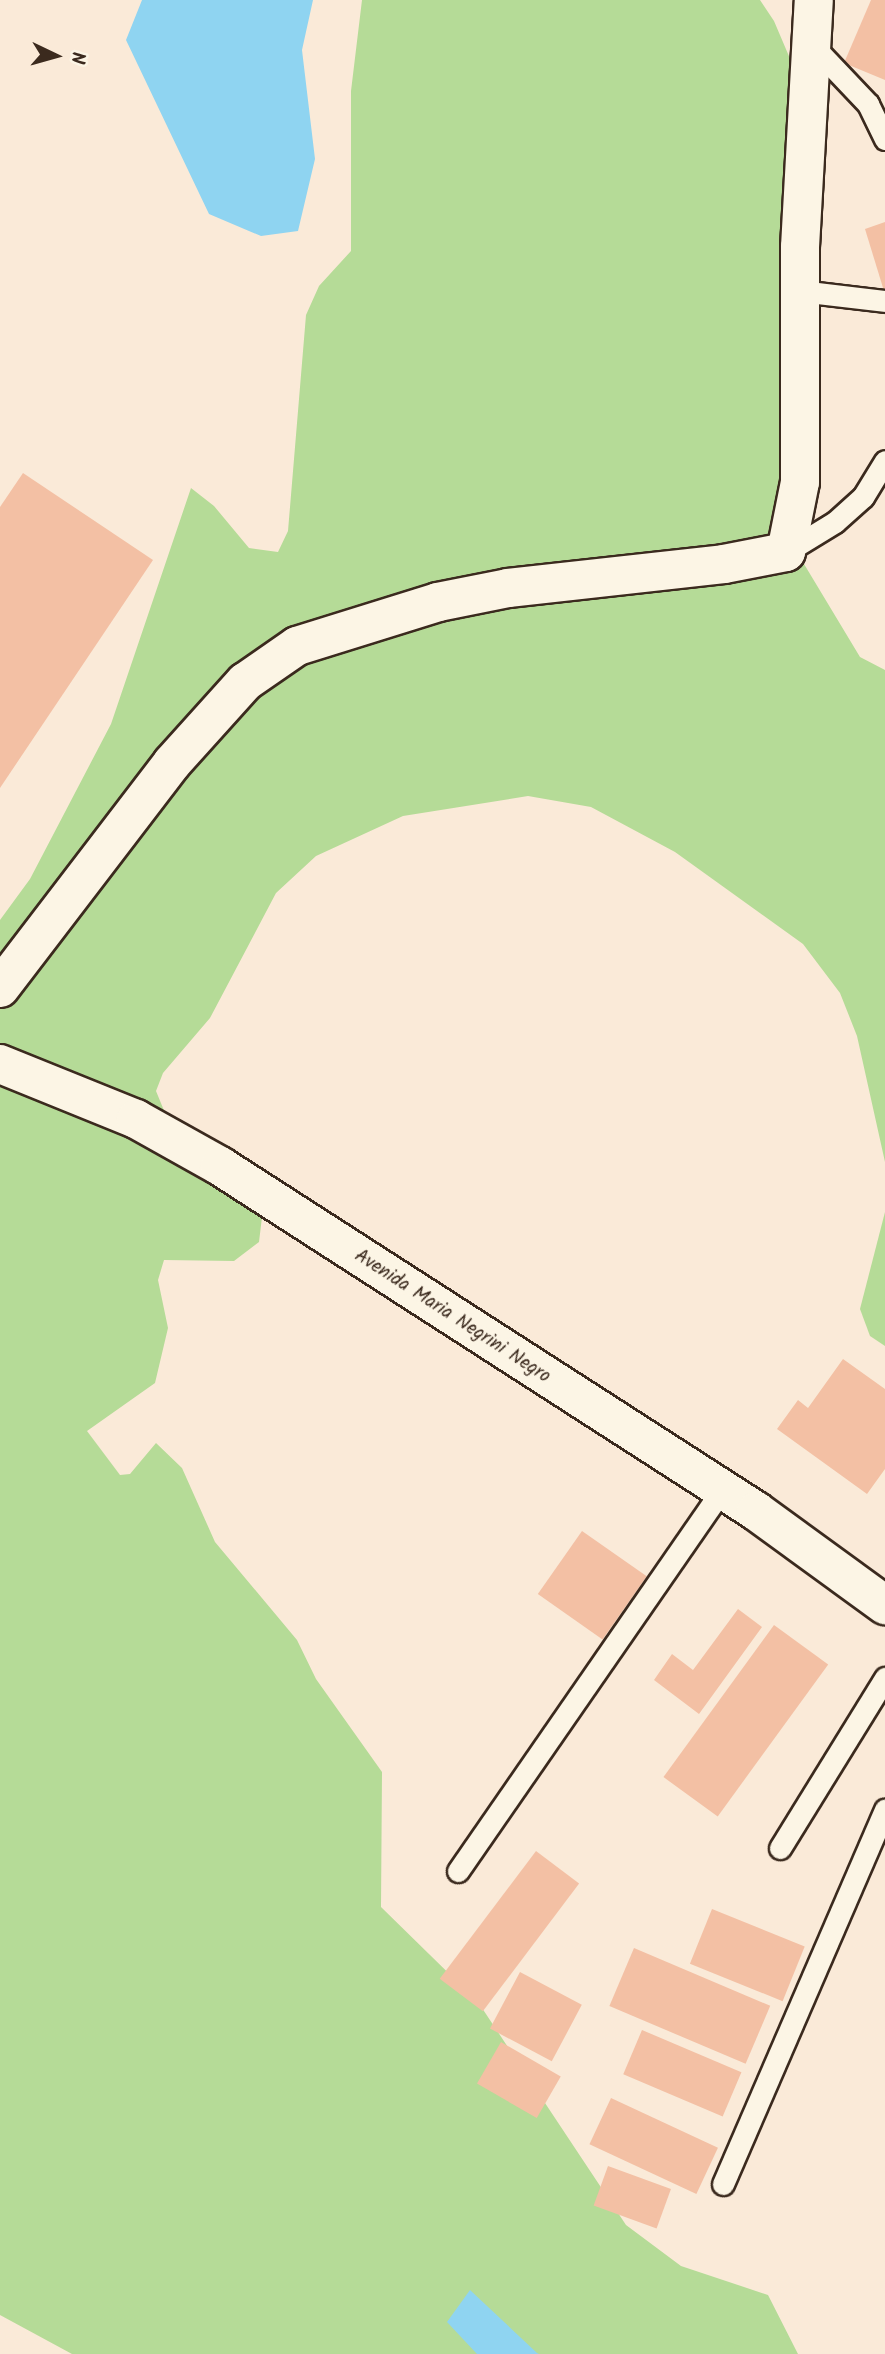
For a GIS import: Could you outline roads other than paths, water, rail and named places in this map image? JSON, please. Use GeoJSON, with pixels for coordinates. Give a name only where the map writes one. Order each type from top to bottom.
{"type":"FeatureCollection","features":[{"type":"Feature","properties":{"kind":"street"},"geometry":{"type":"LineString","coordinates":[[0,988],[173,763],[245,682],[297,646],[438,602],[508,588],[724,564],[786,552],[800,482],[800,291],[814,0]]}},
{"type":"Feature","properties":{"kind":"street","name":"Avenida Maria Negrini Negro"},"geometry":{"type":"LineString","coordinates":[[0,1063],[136,1119],[220,1166],[722,1490],[885,1605]]}},
{"type":"Feature","properties":{"kind":"lane"},"geometry":{"type":"LineString","coordinates":[[813,46],[868,104],[885,139]]}},
{"type":"Feature","properties":{"kind":"lane"},"geometry":{"type":"LineString","coordinates":[[800,291],[885,301]]}},
{"type":"Feature","properties":{"kind":"lane"},"geometry":{"type":"LineString","coordinates":[[786,552],[835,522],[863,498],[885,461]]}},
{"type":"Feature","properties":{"kind":"lane"},"geometry":{"type":"LineString","coordinates":[[458,1871],[722,1490]]}},
{"type":"Feature","properties":{"kind":"lane"},"geometry":{"type":"LineString","coordinates":[[780,1848],[885,1678]]}},
{"type":"Feature","properties":{"kind":"lane"},"geometry":{"type":"LineString","coordinates":[[723,2184],[885,1809]]}},
{"type":"Feature","properties":{"kind":"water"},"geometry":{"type":"Polygon","coordinates":[[[142,0],[313,0],[302,50],[315,159],[298,231],[261,236],[209,214],[126,40],[142,0]]]}},
{"type":"Feature","properties":{"kind":"water"},"geometry":{"type":"Polygon","coordinates":[[[470,2290],[539,2354],[477,2354],[447,2322],[470,2290]]]}}]}
